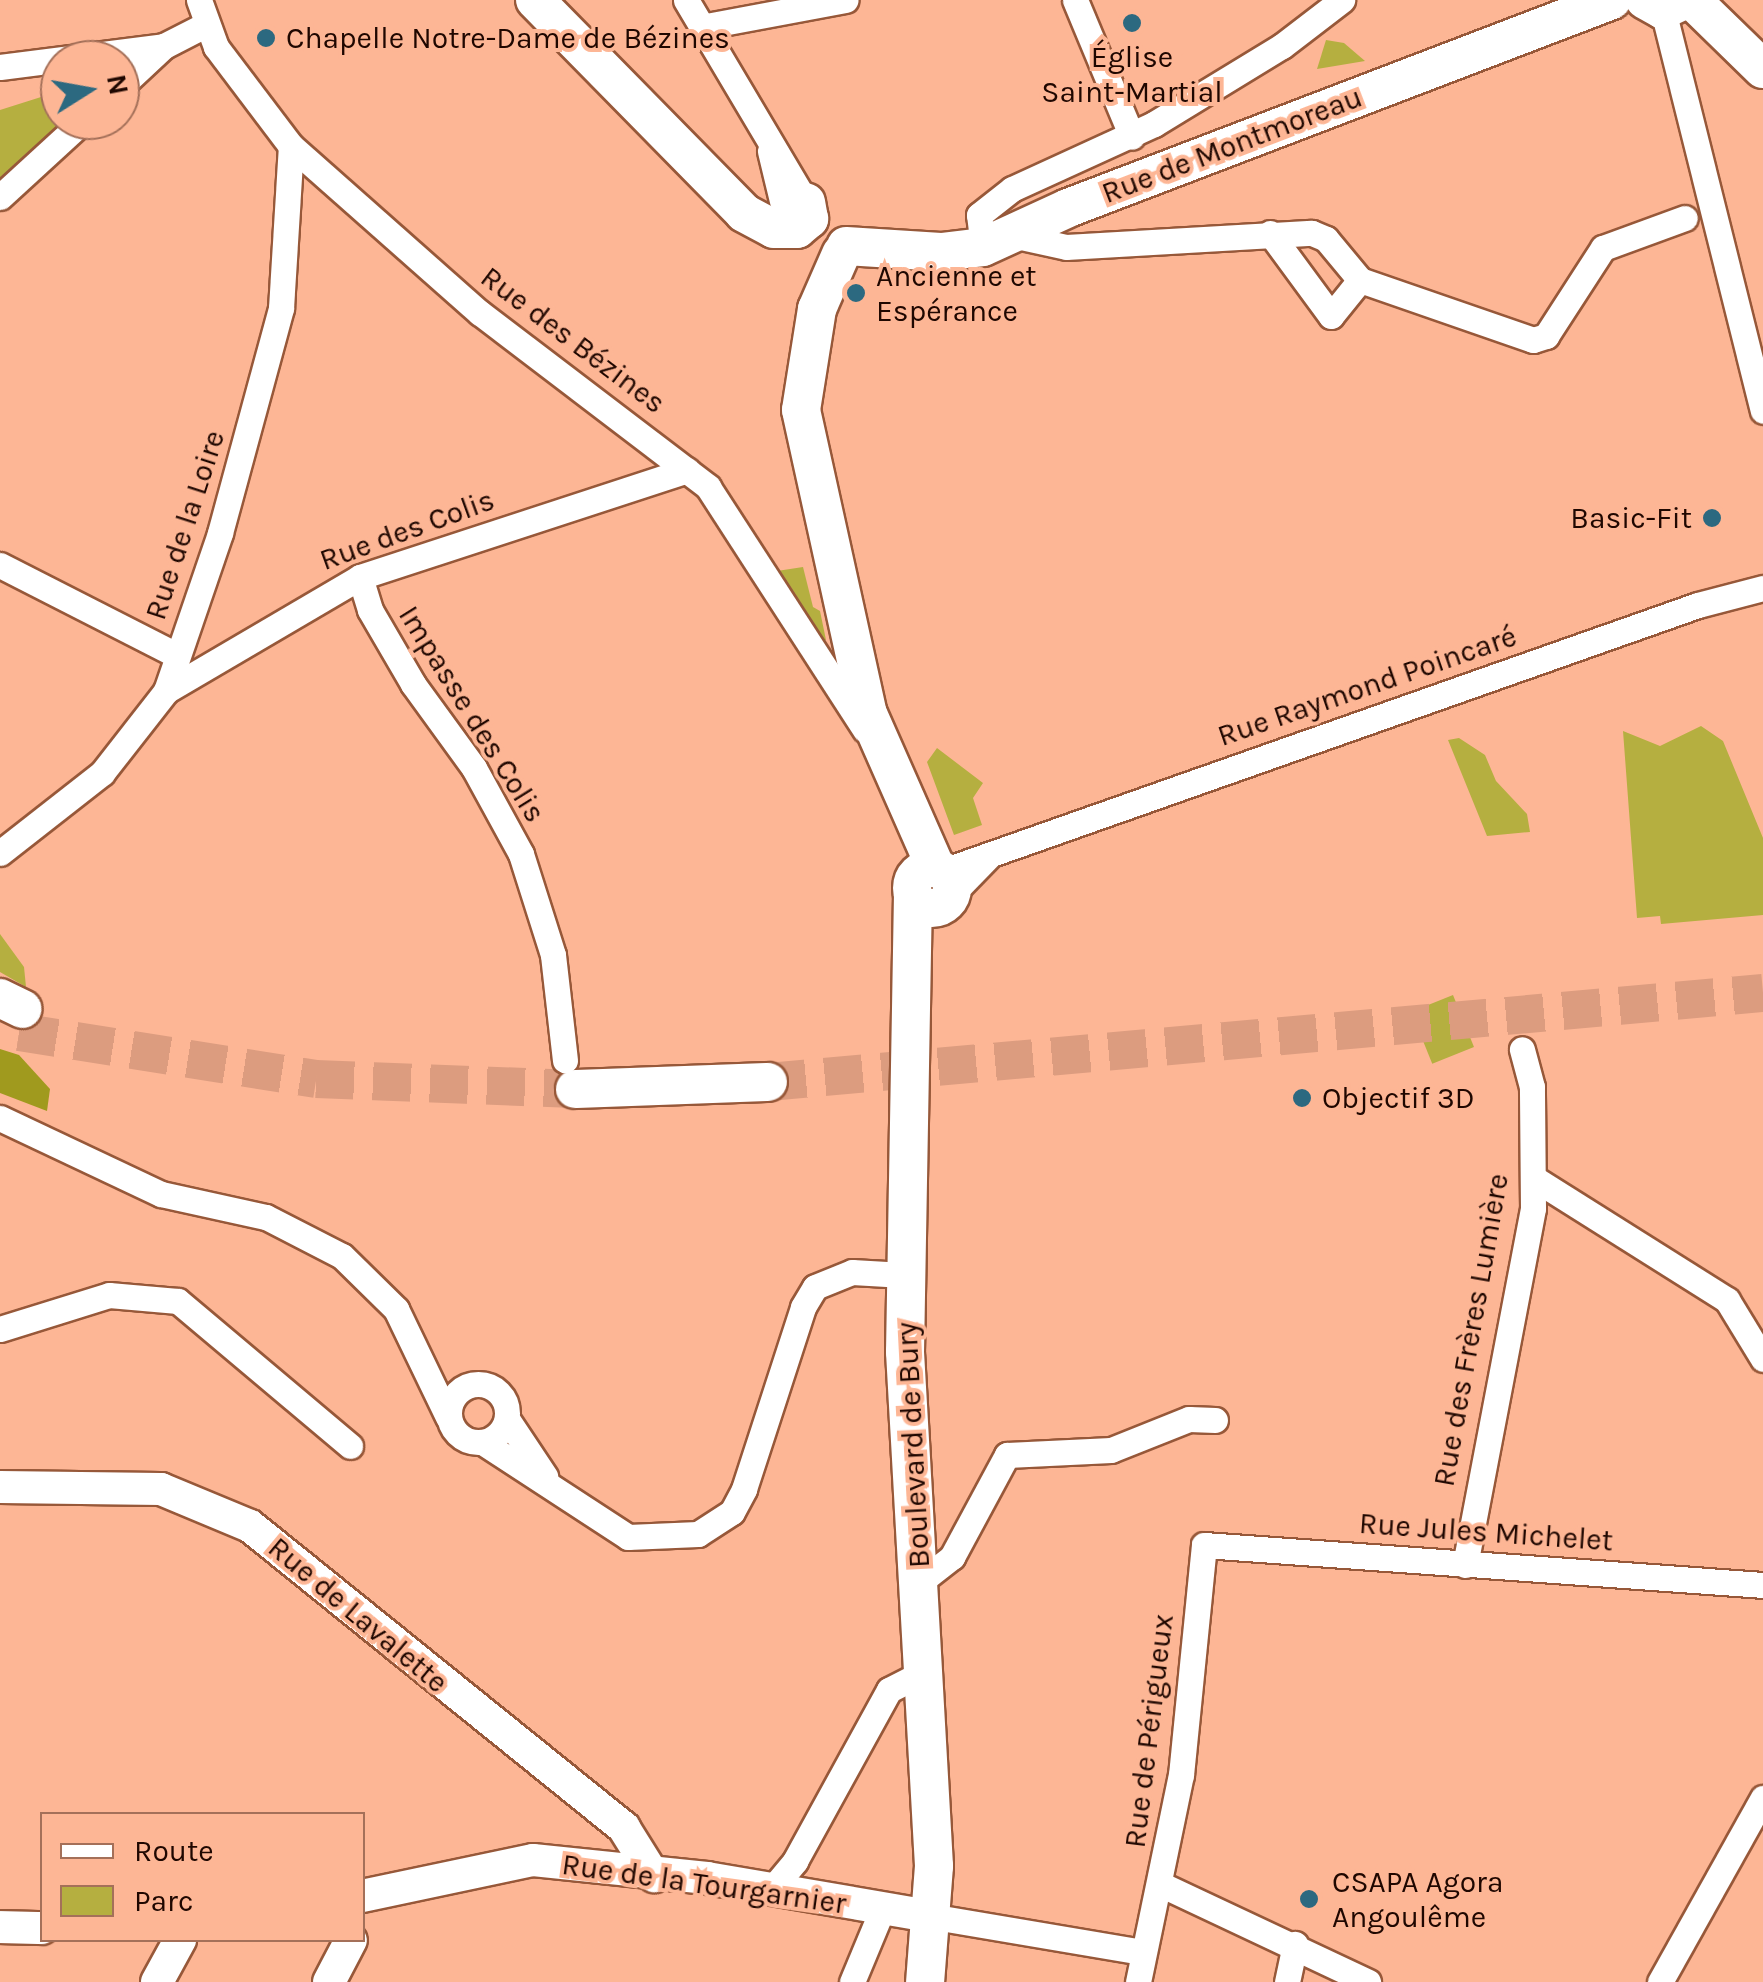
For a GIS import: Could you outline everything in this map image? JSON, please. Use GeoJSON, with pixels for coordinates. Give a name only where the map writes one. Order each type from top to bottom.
{"type":"FeatureCollection","features":[{"type":"Feature","properties":{"kind":"main road","name":"Rue de Montmoreau"},"geometry":{"type":"LineString","coordinates":[[535,0],[758,223],[940,252],[1068,208],[1612,0]]}},
{"type":"Feature","properties":{"kind":"main road"},"geometry":{"type":"LineString","coordinates":[[1671,2],[1763,69]]}},
{"type":"Feature","properties":{"kind":"main road"},"geometry":{"type":"LineString","coordinates":[[812,229],[817,309],[801,410],[855,662],[884,755],[933,886]]}},
{"type":"Feature","properties":{"kind":"main road","name":"Boulevard de Bury"},"geometry":{"type":"LineString","coordinates":[[925,1982],[934,1866],[904,1275],[910,974],[933,886]]}},
{"type":"Feature","properties":{"kind":"main road"},"geometry":{"type":"LineString","coordinates":[[570,1074],[768,1082]]}},
{"type":"Feature","properties":{"kind":"street"},"geometry":{"type":"LineString","coordinates":[[686,0],[757,119],[812,229]]}},
{"type":"Feature","properties":{"kind":"street"},"geometry":{"type":"LineString","coordinates":[[701,26],[845,0]]}},
{"type":"Feature","properties":{"kind":"street"},"geometry":{"type":"LineString","coordinates":[[1074,0],[1132,136]]}},
{"type":"Feature","properties":{"kind":"street"},"geometry":{"type":"LineString","coordinates":[[1342,0],[1228,80],[1132,136],[1032,176],[991,232],[1066,247],[1270,233],[1326,239],[1360,280],[1533,340],[1546,336],[1603,248],[1685,218]]}},
{"type":"Feature","properties":{"kind":"street"},"geometry":{"type":"LineString","coordinates":[[1671,2],[1763,411]]}},
{"type":"Feature","properties":{"kind":"street"},"geometry":{"type":"LineString","coordinates":[[140,68],[203,12]]}},
{"type":"Feature","properties":{"kind":"street","name":"Rue des Bézines"},"geometry":{"type":"LineString","coordinates":[[203,12],[216,46],[291,146],[480,312],[687,470],[720,501],[884,755]]}},
{"type":"Feature","properties":{"kind":"street"},"geometry":{"type":"LineString","coordinates":[[0,68],[164,46]]}},
{"type":"Feature","properties":{"kind":"street"},"geometry":{"type":"LineString","coordinates":[[0,197],[62,140]]}},
{"type":"Feature","properties":{"kind":"street","name":"Rue de la Loire"},"geometry":{"type":"LineString","coordinates":[[0,853],[102,774],[166,691],[220,533],[281,308],[291,146]]}},
{"type":"Feature","properties":{"kind":"street"},"geometry":{"type":"LineString","coordinates":[[1270,233],[1332,316],[1360,280]]}},
{"type":"Feature","properties":{"kind":"street","name":"Rue des Colis"},"geometry":{"type":"LineString","coordinates":[[166,691],[360,577],[687,470]]}},
{"type":"Feature","properties":{"kind":"street"},"geometry":{"type":"LineString","coordinates":[[0,565],[178,655]]}},
{"type":"Feature","properties":{"kind":"street","name":"Impasse des Colis"},"geometry":{"type":"LineString","coordinates":[[360,577],[378,625],[474,768],[521,854],[552,956],[570,1074]]}},
{"type":"Feature","properties":{"kind":"street","name":"Rue Raymond Poincaré"},"geometry":{"type":"LineString","coordinates":[[933,886],[994,851],[1698,605],[1763,588]]}},
{"type":"Feature","properties":{"kind":"street","name":"Rue des Frères Lumière"},"geometry":{"type":"LineString","coordinates":[[1466,1564],[1535,1179],[1532,1087],[1522,1048]]}},
{"type":"Feature","properties":{"kind":"street"},"geometry":{"type":"LineString","coordinates":[[0,1118],[161,1194],[266,1218],[319,1240],[378,1285],[417,1349],[448,1418],[462,1436],[484,1442],[628,1537],[680,1539],[716,1526],[744,1489],[803,1307],[815,1287],[852,1272],[904,1275]]}},
{"type":"Feature","properties":{"kind":"street"},"geometry":{"type":"LineString","coordinates":[[1535,1179],[1727,1300],[1763,1360]]}},
{"type":"Feature","properties":{"kind":"street"},"geometry":{"type":"LineString","coordinates":[[0,1329],[109,1295],[178,1301],[350,1446]]}},
{"type":"Feature","properties":{"kind":"street"},"geometry":{"type":"LineString","coordinates":[[417,1349],[466,1386]]}},
{"type":"Feature","properties":{"kind":"street"},"geometry":{"type":"LineString","coordinates":[[448,1418],[451,1401],[466,1386],[479,1382],[497,1392],[508,1419],[554,1488]]}},
{"type":"Feature","properties":{"kind":"street"},"geometry":{"type":"LineString","coordinates":[[484,1442],[508,1419]]}},
{"type":"Feature","properties":{"kind":"street"},"geometry":{"type":"LineString","coordinates":[[920,1582],[952,1558],[1007,1456],[1110,1450],[1190,1419],[1214,1420]]}},
{"type":"Feature","properties":{"kind":"street","name":"Rue de Lavalette"},"geometry":{"type":"LineString","coordinates":[[0,1486],[161,1489],[250,1526],[624,1828],[654,1876]]}},
{"type":"Feature","properties":{"kind":"street","name":"Rue Jules Michelet"},"geometry":{"type":"LineString","coordinates":[[1204,1545],[1763,1585]]}},
{"type":"Feature","properties":{"kind":"street","name":"Rue de Périgueux"},"geometry":{"type":"LineString","coordinates":[[1138,1982],[1141,1952],[1160,1884],[1181,1775],[1204,1545]]}},
{"type":"Feature","properties":{"kind":"street"},"geometry":{"type":"LineString","coordinates":[[771,1890],[795,1860],[889,1690],[923,1673]]}},
{"type":"Feature","properties":{"kind":"street"},"geometry":{"type":"LineString","coordinates":[[1660,1982],[1763,1798]]}},
{"type":"Feature","properties":{"kind":"street"},"geometry":{"type":"LineString","coordinates":[[624,1828],[707,1878]]}},
{"type":"Feature","properties":{"kind":"street","name":"Rue de la Tourgarnier"},"geometry":{"type":"LineString","coordinates":[[366,1902],[521,1861],[707,1878],[929,1916]]}},
{"type":"Feature","properties":{"kind":"street"},"geometry":{"type":"LineString","coordinates":[[1160,1884],[1295,1944],[1368,1982]]}},
{"type":"Feature","properties":{"kind":"street"},"geometry":{"type":"LineString","coordinates":[[852,1982],[882,1910]]}},
{"type":"Feature","properties":{"kind":"street"},"geometry":{"type":"LineString","coordinates":[[929,1916],[1141,1952]]}},
{"type":"Feature","properties":{"kind":"street"},"geometry":{"type":"LineString","coordinates":[[0,1927],[40,1928]]}},
{"type":"Feature","properties":{"kind":"street"},"geometry":{"type":"LineString","coordinates":[[158,1982],[179,1942]]}},
{"type":"Feature","properties":{"kind":"street"},"geometry":{"type":"LineString","coordinates":[[330,1982],[350,1942]]}},
{"type":"Feature","properties":{"kind":"street"},"geometry":{"type":"LineString","coordinates":[[1287,1982],[1295,1944]]}},
{"type":"Feature","properties":{"kind":"green space"},"geometry":{"type":"Polygon","coordinates":[[[1326,40],[1344,43],[1365,61],[1317,69],[1326,40]]]}},
{"type":"Feature","properties":{"kind":"green space"},"geometry":{"type":"Polygon","coordinates":[[[40,97],[40,140],[48,140],[0,183],[0,110],[40,97]]]}},
{"type":"Feature","properties":{"kind":"green space"},"geometry":{"type":"Polygon","coordinates":[[[803,567],[826,640],[821,641],[777,571],[803,567]]]}},
{"type":"Feature","properties":{"kind":"green space"},"geometry":{"type":"Polygon","coordinates":[[[1701,726],[1723,741],[1763,838],[1763,915],[1661,924],[1660,916],[1637,918],[1623,731],[1660,746],[1701,726]]]}},
{"type":"Feature","properties":{"kind":"green space"},"geometry":{"type":"Polygon","coordinates":[[[1459,738],[1485,755],[1496,781],[1527,814],[1530,832],[1487,836],[1448,740],[1459,738]]]}},
{"type":"Feature","properties":{"kind":"green space"},"geometry":{"type":"Polygon","coordinates":[[[937,748],[983,783],[973,798],[982,825],[954,835],[927,762],[937,748]]]}},
{"type":"Feature","properties":{"kind":"green space"},"geometry":{"type":"Polygon","coordinates":[[[0,934],[24,967],[26,987],[0,972],[0,934]]]}},
{"type":"Feature","properties":{"kind":"green space"},"geometry":{"type":"Polygon","coordinates":[[[1453,995],[1474,1047],[1432,1064],[1411,1012],[1453,995]]]}},
{"type":"Feature","properties":{"kind":"shaded area"},"geometry":{"type":"Polygon","coordinates":[[[0,1049],[19,1055],[50,1089],[47,1111],[0,1093],[0,1049]]]}},
{"type":"Feature","properties":{"kind":"tunnel"},"geometry":{"type":"LineString","coordinates":[[768,1082],[1763,993]]}},
{"type":"Feature","properties":{"kind":"tunnel"},"geometry":{"type":"LineString","coordinates":[[19,1032],[316,1079],[575,1089]]}},
{"type":"Feature","properties":{"kind":"place","name":"Église Saint-Martial"},"geometry":{"type":"Point","coordinates":[1132,23]}},
{"type":"Feature","properties":{"kind":"place","name":"Chapelle Notre-Dame de Bézines"},"geometry":{"type":"Point","coordinates":[266,38]}},
{"type":"Feature","properties":{"kind":"place","name":"Ancienne et Espérance"},"geometry":{"type":"Point","coordinates":[856,293]}},
{"type":"Feature","properties":{"kind":"place","name":"Basic-Fit"},"geometry":{"type":"Point","coordinates":[1712,518]}},
{"type":"Feature","properties":{"kind":"place","name":"Objectif 3D"},"geometry":{"type":"Point","coordinates":[1302,1098]}},
{"type":"Feature","properties":{"kind":"place","name":"CSAPA Agora Angoulême"},"geometry":{"type":"Point","coordinates":[1309,1899]}}]}
